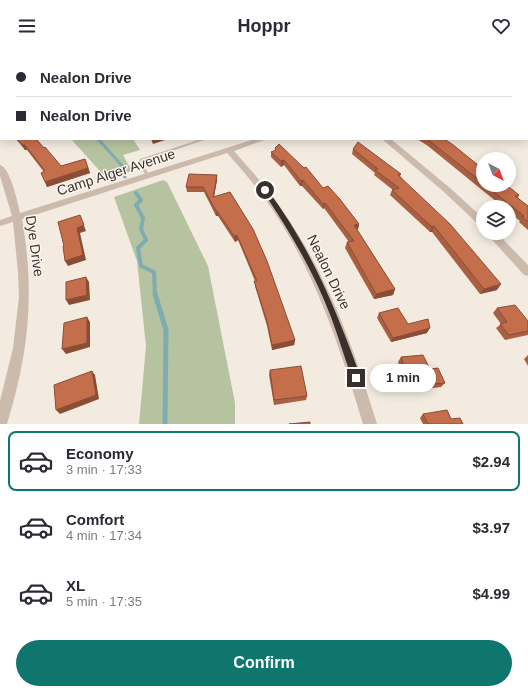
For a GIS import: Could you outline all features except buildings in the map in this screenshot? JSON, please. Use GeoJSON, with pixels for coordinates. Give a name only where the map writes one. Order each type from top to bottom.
{"type":"FeatureCollection","features":[{"type":"Feature","properties":{"kind":"street","name":"Camp Alger Avenue"},"geometry":{"type":"LineString","coordinates":[[0,223],[256,140]]}},
{"type":"Feature","properties":{"kind":"street"},"geometry":{"type":"LineString","coordinates":[[387,140],[437,181],[476,217]]}},
{"type":"Feature","properties":{"kind":"street","name":"Nealon Drive"},"geometry":{"type":"LineString","coordinates":[[229,150],[265,190],[304,250],[335,317],[370,424]]}},
{"type":"Feature","properties":{"kind":"street","name":"Dye Drive"},"geometry":{"type":"LineString","coordinates":[[0,167],[8,181],[23,251],[25,278],[25,310],[18,352],[0,424]]}},
{"type":"Feature","properties":{"kind":"street"},"geometry":{"type":"LineString","coordinates":[[498,240],[528,272]]}},
{"type":"Feature","properties":{"kind":"lane"},"geometry":{"type":"LineString","coordinates":[[148,176],[140,163],[141,160],[202,140]]}},
{"type":"Feature","properties":{"kind":"green space"},"geometry":{"type":"Polygon","coordinates":[[[72,140],[134,140],[140,150],[123,155],[132,171],[107,179],[72,140]]]}},
{"type":"Feature","properties":{"kind":"green space"},"geometry":{"type":"Polygon","coordinates":[[[163,180],[167,182],[208,266],[235,403],[235,424],[139,424],[146,346],[137,261],[114,197],[163,180]]]}},
{"type":"Feature","properties":{"kind":"waterway"},"geometry":{"type":"LineString","coordinates":[[99,140],[124,168],[123,173],[125,177]]}},
{"type":"Feature","properties":{"kind":"waterway"},"geometry":{"type":"LineString","coordinates":[[136,193],[141,200],[136,205],[143,218],[141,229],[146,240],[138,248],[141,266],[154,272],[155,295]]}},
{"type":"Feature","properties":{"kind":"waterway"},"geometry":{"type":"LineString","coordinates":[[155,294],[166,330],[165,424]]}},
{"type":"Feature","properties":{"kind":"route"},"geometry":{"type":"LineString","coordinates":[[265,190],[304,250],[324,291],[335,317],[356,378]]}}]}
